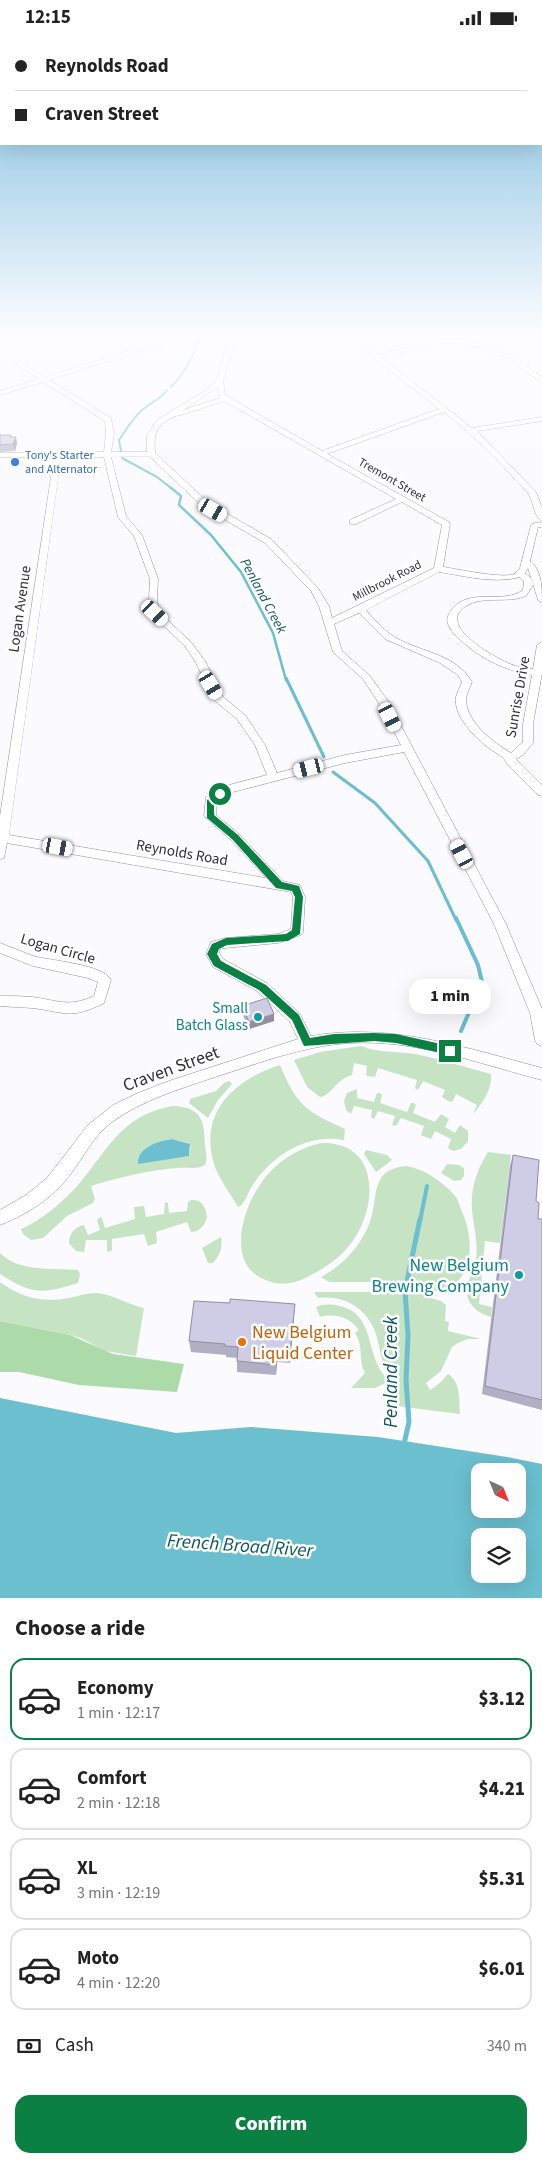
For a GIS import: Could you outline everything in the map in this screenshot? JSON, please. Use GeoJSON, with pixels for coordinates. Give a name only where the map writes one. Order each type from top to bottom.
{"type":"FeatureCollection","features":[{"type":"Feature","properties":{"kind":"street"},"geometry":{"type":"LineString","coordinates":[[89,408],[108,420],[110,434],[107,455],[122,517],[138,535],[154,579],[152,599],[155,613],[187,643],[200,661],[218,699],[241,717],[260,745],[273,777]]}},
{"type":"Feature","properties":{"kind":"street"},"geometry":{"type":"LineString","coordinates":[[151,454],[151,436],[154,429],[167,416],[180,408]]}},
{"type":"Feature","properties":{"kind":"street"},"geometry":{"type":"LineString","coordinates":[[167,416],[194,408]]}},
{"type":"Feature","properties":{"kind":"street","name":"Tremont Street"},"geometry":{"type":"LineString","coordinates":[[241,408],[446,524],[438,569]]}},
{"type":"Feature","properties":{"kind":"street"},"geometry":{"type":"LineString","coordinates":[[322,453],[446,409],[472,430],[533,494],[542,519]]}},
{"type":"Feature","properties":{"kind":"street"},"geometry":{"type":"LineString","coordinates":[[472,430],[542,419]]}},
{"type":"Feature","properties":{"kind":"street"},"geometry":{"type":"LineString","coordinates":[[0,455],[151,454],[206,505],[268,541],[315,590],[324,606],[338,652],[366,677],[383,701],[500,924],[540,1013],[542,1040]]}},
{"type":"Feature","properties":{"kind":"street","name":"Logan Avenue"},"geometry":{"type":"LineString","coordinates":[[0,855],[58,455]]}},
{"type":"Feature","properties":{"kind":"street"},"geometry":{"type":"LineString","coordinates":[[353,521],[403,499]]}},
{"type":"Feature","properties":{"kind":"street"},"geometry":{"type":"LineString","coordinates":[[536,673],[513,668],[497,660],[458,634],[451,623],[451,618],[458,609],[472,601],[483,598],[512,597],[524,594],[529,588],[529,583],[527,578],[521,574],[526,562],[535,525],[542,525]]}},
{"type":"Feature","properties":{"kind":"street"},"geometry":{"type":"LineString","coordinates":[[526,562],[533,567],[542,600]]}},
{"type":"Feature","properties":{"kind":"street","name":"Millbrook Road"},"geometry":{"type":"LineString","coordinates":[[328,623],[360,609],[438,569],[491,577],[512,577],[521,574]]}},
{"type":"Feature","properties":{"kind":"street","name":"Sunrise Drive"},"geometry":{"type":"LineString","coordinates":[[360,609],[388,637],[461,671],[467,681],[461,699],[467,718],[489,745],[511,757],[519,753],[528,743],[528,724],[538,689],[536,673],[542,645]]}},
{"type":"Feature","properties":{"kind":"street","name":"Reynolds Road"},"geometry":{"type":"LineString","coordinates":[[279,885],[235,837],[210,816],[210,800],[229,789],[273,777],[345,759],[406,748]]}},
{"type":"Feature","properties":{"kind":"street"},"geometry":{"type":"LineString","coordinates":[[511,757],[511,761],[542,792]]}},
{"type":"Feature","properties":{"kind":"street","name":"Reynolds Road"},"geometry":{"type":"LineString","coordinates":[[2,838],[279,885]]}},
{"type":"Feature","properties":{"kind":"street"},"geometry":{"type":"LineString","coordinates":[[279,885],[296,888],[299,897],[297,932],[288,938],[226,941],[216,946],[212,954],[218,963],[262,987],[295,1018],[307,1043]]}},
{"type":"Feature","properties":{"kind":"street","name":"Logan Circle"},"geometry":{"type":"LineString","coordinates":[[0,948],[33,961],[90,973],[106,980],[99,999],[85,1007],[73,1010],[59,1010],[35,1003],[0,1001]]}},
{"type":"Feature","properties":{"kind":"street","name":"Craven Street"},"geometry":{"type":"LineString","coordinates":[[0,1218],[38,1196],[58,1178],[104,1120],[126,1104],[145,1095],[252,1059],[307,1043],[344,1037],[396,1038],[542,1074]]}},
{"type":"Feature","properties":{"kind":"green space"},"geometry":{"type":"Polygon","coordinates":[[[361,1046],[374,1050],[424,1056],[491,1074],[489,1090],[473,1114],[477,1105],[456,1094],[453,1101],[450,1102],[442,1097],[445,1090],[423,1081],[418,1090],[415,1088],[417,1080],[378,1068],[375,1077],[367,1076],[367,1066],[354,1063],[352,1075],[341,1080],[327,1094],[320,1097],[307,1087],[294,1060],[320,1052],[361,1046]]]}},
{"type":"Feature","properties":{"kind":"green space"},"geometry":{"type":"Polygon","coordinates":[[[280,1065],[298,1099],[312,1112],[345,1129],[344,1140],[330,1139],[304,1143],[280,1156],[260,1175],[244,1201],[238,1207],[215,1167],[211,1148],[211,1131],[215,1115],[223,1102],[247,1080],[280,1065]]]}},
{"type":"Feature","properties":{"kind":"green space"},"geometry":{"type":"Polygon","coordinates":[[[230,1081],[232,1084],[218,1100],[208,1118],[189,1103],[190,1099],[216,1091],[224,1083],[230,1081]]]}},
{"type":"Feature","properties":{"kind":"green space"},"geometry":{"type":"Polygon","coordinates":[[[357,1089],[357,1098],[374,1102],[377,1093],[380,1093],[382,1095],[380,1103],[407,1112],[411,1103],[414,1103],[416,1105],[413,1113],[435,1122],[441,1114],[449,1119],[445,1127],[455,1133],[460,1125],[468,1131],[468,1141],[461,1149],[453,1151],[448,1148],[451,1139],[435,1131],[431,1139],[421,1135],[424,1126],[401,1118],[396,1126],[392,1125],[395,1116],[378,1111],[374,1119],[371,1117],[372,1110],[354,1106],[351,1114],[346,1110],[344,1101],[347,1093],[357,1089]]]}},
{"type":"Feature","properties":{"kind":"green space"},"geometry":{"type":"Polygon","coordinates":[[[172,1106],[190,1109],[195,1112],[202,1122],[204,1129],[207,1155],[205,1165],[195,1168],[145,1172],[91,1186],[95,1199],[93,1203],[67,1216],[43,1238],[31,1240],[23,1234],[21,1229],[44,1216],[72,1191],[117,1136],[140,1117],[172,1106]],[[172,1139],[155,1144],[143,1153],[138,1163],[189,1156],[191,1147],[188,1143],[172,1139]]]}},
{"type":"Feature","properties":{"kind":"green space"},"geometry":{"type":"Polygon","coordinates":[[[322,1143],[340,1145],[354,1152],[363,1162],[368,1176],[369,1190],[368,1206],[363,1222],[347,1248],[324,1267],[297,1281],[281,1284],[271,1282],[255,1274],[246,1263],[241,1248],[245,1215],[260,1184],[275,1167],[294,1153],[322,1143]]]}},
{"type":"Feature","properties":{"kind":"green space"},"geometry":{"type":"Polygon","coordinates":[[[366,1150],[387,1155],[392,1160],[376,1172],[364,1154],[366,1150]]]}},
{"type":"Feature","properties":{"kind":"green space"},"geometry":{"type":"Polygon","coordinates":[[[488,1152],[511,1155],[500,1243],[485,1241],[479,1304],[492,1307],[491,1317],[474,1308],[469,1302],[467,1293],[477,1255],[472,1209],[474,1184],[488,1152]]]}},
{"type":"Feature","properties":{"kind":"green space"},"geometry":{"type":"Polygon","coordinates":[[[447,1164],[459,1165],[464,1168],[464,1176],[461,1180],[454,1181],[441,1173],[447,1164]]]}},
{"type":"Feature","properties":{"kind":"green space"},"geometry":{"type":"Polygon","coordinates":[[[406,1166],[427,1173],[450,1191],[458,1200],[467,1226],[470,1252],[468,1264],[463,1274],[456,1283],[445,1289],[431,1292],[431,1298],[441,1301],[446,1305],[445,1321],[449,1322],[448,1331],[481,1339],[468,1339],[452,1347],[441,1371],[426,1383],[430,1390],[448,1374],[452,1377],[457,1386],[460,1414],[388,1405],[388,1382],[375,1388],[351,1388],[365,1373],[358,1338],[355,1333],[359,1330],[342,1317],[320,1317],[316,1307],[322,1305],[339,1306],[351,1310],[359,1317],[365,1327],[381,1370],[388,1379],[392,1375],[382,1359],[374,1329],[364,1314],[344,1300],[318,1298],[314,1292],[382,1292],[382,1282],[329,1282],[321,1277],[339,1265],[361,1240],[370,1220],[377,1187],[382,1177],[391,1170],[406,1166]]]}},
{"type":"Feature","properties":{"kind":"green space"},"geometry":{"type":"Polygon","coordinates":[[[191,1200],[201,1202],[207,1217],[205,1223],[197,1231],[191,1232],[187,1222],[156,1232],[157,1243],[148,1246],[144,1234],[112,1239],[112,1250],[109,1252],[107,1251],[107,1240],[86,1240],[84,1252],[76,1251],[69,1243],[73,1231],[77,1227],[84,1225],[88,1235],[100,1230],[97,1220],[100,1217],[105,1228],[135,1219],[134,1207],[144,1206],[146,1217],[164,1214],[165,1202],[168,1203],[169,1213],[187,1211],[188,1202],[191,1200]]]}},
{"type":"Feature","properties":{"kind":"green space"},"geometry":{"type":"Polygon","coordinates":[[[221,1237],[222,1244],[219,1254],[213,1263],[208,1263],[202,1248],[221,1237]]]}},
{"type":"Feature","properties":{"kind":"green space"},"geometry":{"type":"Polygon","coordinates":[[[0,1253],[16,1263],[26,1266],[78,1270],[80,1274],[78,1283],[46,1291],[38,1291],[21,1286],[0,1274],[0,1253]]]}},
{"type":"Feature","properties":{"kind":"green space"},"geometry":{"type":"Polygon","coordinates":[[[0,1282],[16,1292],[33,1298],[50,1300],[96,1293],[108,1295],[144,1308],[136,1356],[105,1351],[81,1338],[70,1335],[0,1321],[0,1282]]]}},
{"type":"Feature","properties":{"kind":"green space"},"geometry":{"type":"Polygon","coordinates":[[[0,1321],[70,1335],[113,1354],[184,1364],[177,1392],[79,1385],[19,1372],[0,1372],[0,1321]]]}},
{"type":"Feature","properties":{"kind":"water"},"geometry":{"type":"Polygon","coordinates":[[[172,1139],[190,1144],[189,1156],[138,1164],[141,1153],[145,1149],[155,1143],[172,1139]]]}},
{"type":"Feature","properties":{"kind":"water","name":"French Broad River"},"geometry":{"type":"Polygon","coordinates":[[[0,1398],[176,1433],[251,1427],[378,1437],[542,1464],[542,1598],[0,1598],[0,1398]]]}},
{"type":"Feature","properties":{"kind":"building"},"geometry":{"type":"Polygon","coordinates":[[[0,435],[16,437],[13,444],[0,445],[0,435]]]}},
{"type":"Feature","properties":{"kind":"building"},"geometry":{"type":"Polygon","coordinates":[[[267,998],[274,1014],[249,1022],[242,1006],[267,998]]]}},
{"type":"Feature","properties":{"kind":"building","name":"New Belgium Brewing Company"},"geometry":{"type":"Polygon","coordinates":[[[513,1155],[539,1160],[536,1201],[539,1203],[538,1219],[542,1219],[542,1400],[485,1386],[513,1155]]]}},
{"type":"Feature","properties":{"kind":"building","name":"New Belgium Liquid Center"},"geometry":{"type":"Polygon","coordinates":[[[230,1299],[295,1304],[290,1352],[277,1351],[276,1365],[237,1361],[238,1347],[189,1341],[194,1301],[230,1303],[230,1299]]]}},
{"type":"Feature","properties":{"kind":"waterway","name":"Penland Creek"},"geometry":{"type":"LineString","coordinates":[[121,451],[119,440],[132,421],[145,408]]}},
{"type":"Feature","properties":{"kind":"waterway","name":"Penland Creek"},"geometry":{"type":"LineString","coordinates":[[122,458],[157,477],[171,488]]}},
{"type":"Feature","properties":{"kind":"waterway","name":"Penland Creek"},"geometry":{"type":"LineString","coordinates":[[170,487],[181,496],[179,505],[211,535],[241,572],[273,633],[286,680]]}},
{"type":"Feature","properties":{"kind":"waterway","name":"Penland Creek"},"geometry":{"type":"LineString","coordinates":[[286,678],[324,757]]}},
{"type":"Feature","properties":{"kind":"waterway","name":"Penland Creek"},"geometry":{"type":"LineString","coordinates":[[333,772],[375,803],[428,861],[456,920]]}},
{"type":"Feature","properties":{"kind":"waterway","name":"Penland Creek"},"geometry":{"type":"LineString","coordinates":[[456,918],[478,965],[482,982],[461,1031]]}},
{"type":"Feature","properties":{"kind":"waterway","name":"Penland Creek"},"geometry":{"type":"LineString","coordinates":[[420,1221],[427,1186]]}},
{"type":"Feature","properties":{"kind":"waterway","name":"Penland Creek"},"geometry":{"type":"LineString","coordinates":[[404,1444],[409,1422],[406,1380],[408,1335],[405,1291],[420,1219]]}},
{"type":"Feature","properties":{"kind":"place","name":"Tony's Starter and Alternator"},"geometry":{"type":"Point","coordinates":[15,462]}},
{"type":"Feature","properties":{"kind":"place","name":"Small Batch Glass"},"geometry":{"type":"Point","coordinates":[258,1017]}},
{"type":"Feature","properties":{"kind":"place","name":"New Belgium Brewing Company"},"geometry":{"type":"Point","coordinates":[519,1275]}},
{"type":"Feature","properties":{"kind":"place","name":"New Belgium Liquid Center"},"geometry":{"type":"Point","coordinates":[242,1342]}},
{"type":"Feature","properties":{"kind":"route"},"geometry":{"type":"LineString","coordinates":[[220,794],[210,800],[210,816],[235,837],[279,885],[296,888],[299,897],[297,932],[288,938],[226,941],[216,946],[212,954],[218,963],[262,987],[295,1018],[307,1043],[344,1037],[396,1038],[450,1051]]}}]}
